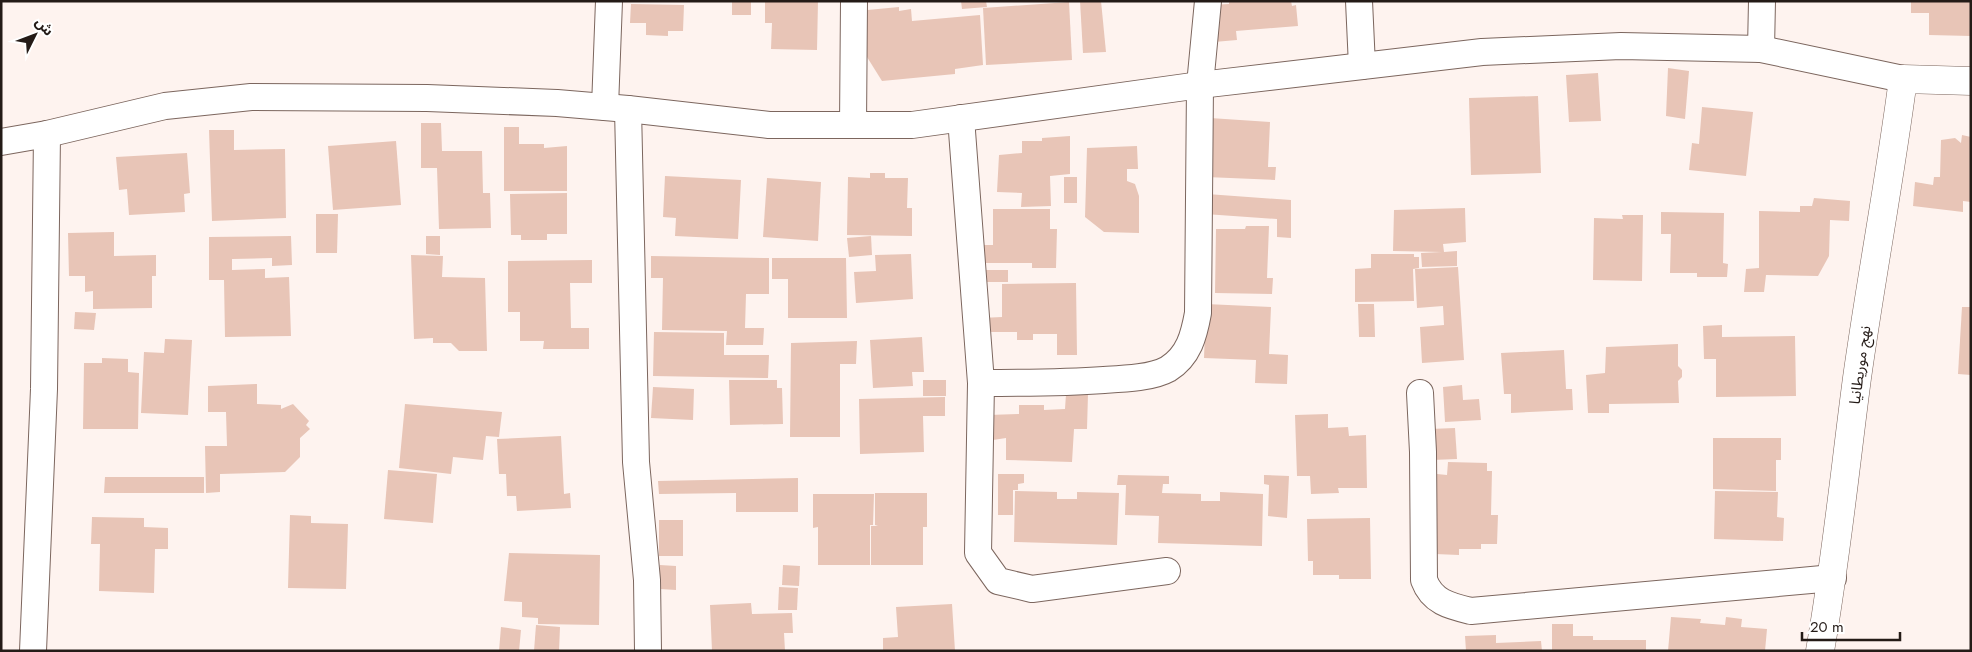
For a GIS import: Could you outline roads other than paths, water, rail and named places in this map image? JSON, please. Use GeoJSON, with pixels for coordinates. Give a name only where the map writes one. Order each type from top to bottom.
{"type":"FeatureCollection","features":[{"type":"Feature","properties":{"kind":"main road"},"geometry":{"type":"LineString","coordinates":[[1903,79],[1971,81]]}},
{"type":"Feature","properties":{"kind":"main road","name":"نهج موريطانيا"},"geometry":{"type":"LineString","coordinates":[[1820,651],[1832,578],[1857,377],[1903,79]]}},
{"type":"Feature","properties":{"kind":"street"},"geometry":{"type":"LineString","coordinates":[[609,1],[617,108],[636,462],[647,580],[648,651]]}},
{"type":"Feature","properties":{"kind":"street"},"geometry":{"type":"LineString","coordinates":[[853,125],[854,1]]}},
{"type":"Feature","properties":{"kind":"street"},"geometry":{"type":"LineString","coordinates":[[981,383],[1061,383],[1136,378],[1168,369],[1185,354],[1194,336],[1198,313],[1200,85],[1208,1]]}},
{"type":"Feature","properties":{"kind":"street"},"geometry":{"type":"LineString","coordinates":[[1359,1],[1362,66]]}},
{"type":"Feature","properties":{"kind":"street"},"geometry":{"type":"LineString","coordinates":[[1761,49],[1762,1]]}},
{"type":"Feature","properties":{"kind":"street"},"geometry":{"type":"LineString","coordinates":[[1,142],[47,134],[165,106],[251,97],[427,98],[557,103],[769,125],[912,125],[1200,85],[1482,52],[1601,46],[1761,49],[1903,79]]}},
{"type":"Feature","properties":{"kind":"street"},"geometry":{"type":"LineString","coordinates":[[961,118],[981,383],[978,553],[998,581],[1032,589],[1167,571]]}},
{"type":"Feature","properties":{"kind":"street"},"geometry":{"type":"LineString","coordinates":[[32,651],[44,389],[47,134]]}},
{"type":"Feature","properties":{"kind":"street"},"geometry":{"type":"LineString","coordinates":[[1420,393],[1423,452],[1424,580],[1428,591],[1452,606],[1471,611],[1832,578]]}}]}
